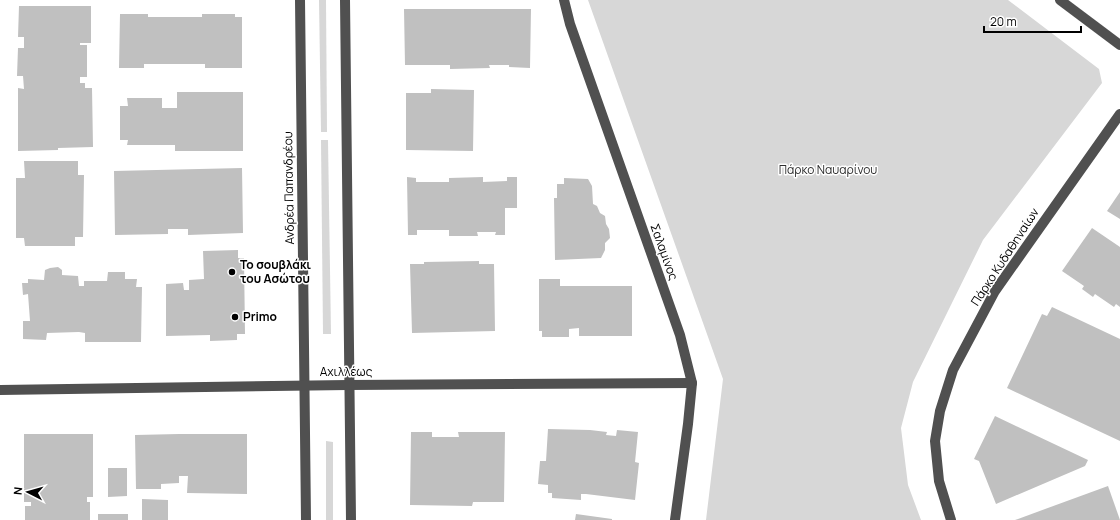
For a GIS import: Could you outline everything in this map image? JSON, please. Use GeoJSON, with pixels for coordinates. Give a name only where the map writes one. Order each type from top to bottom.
{"type":"FeatureCollection","features":[{"type":"Feature","properties":{"kind":"street","name":"Ανδρέα Παπανδρέου"},"geometry":{"type":"LineString","coordinates":[[300,0],[306,520]]}},
{"type":"Feature","properties":{"kind":"street"},"geometry":{"type":"LineString","coordinates":[[345,0],[348,385],[351,520]]}},
{"type":"Feature","properties":{"kind":"street","name":"Σαλαμίνος"},"geometry":{"type":"LineString","coordinates":[[564,0],[570,24],[680,336],[692,383],[688,424],[674,520]]}},
{"type":"Feature","properties":{"kind":"street"},"geometry":{"type":"LineString","coordinates":[[1060,0],[1120,45]]}},
{"type":"Feature","properties":{"kind":"street","name":"Πάρκο Κυδαθηναίων"},"geometry":{"type":"LineString","coordinates":[[951,520],[939,481],[935,441],[940,411],[953,370],[995,291],[1120,114]]}},
{"type":"Feature","properties":{"kind":"street","name":"Αχιλλέως"},"geometry":{"type":"LineString","coordinates":[[0,390],[304,385],[692,383]]}},
{"type":"Feature","properties":{"kind":"green space"},"geometry":{"type":"Polygon","coordinates":[[[319,0],[326,0],[327,132],[321,132],[319,0]]]}},
{"type":"Feature","properties":{"kind":"green space","name":"Πάρκο Ναυαρίνου"},"geometry":{"type":"Polygon","coordinates":[[[588,0],[1008,0],[1099,69],[1102,83],[983,240],[913,382],[901,428],[908,485],[921,520],[706,520],[723,379],[588,0]]]}},
{"type":"Feature","properties":{"kind":"green space"},"geometry":{"type":"Polygon","coordinates":[[[321,140],[328,140],[331,334],[323,334],[321,140]]]}},
{"type":"Feature","properties":{"kind":"green space"},"geometry":{"type":"Polygon","coordinates":[[[326,441],[333,442],[333,520],[326,520],[326,441]]]}},
{"type":"Feature","properties":{"kind":"building"},"geometry":{"type":"Polygon","coordinates":[[[19,6],[91,6],[91,43],[80,43],[80,45],[87,45],[87,77],[80,77],[80,83],[85,83],[85,88],[92,88],[93,147],[18,151],[18,88],[24,89],[23,76],[17,76],[18,48],[24,48],[24,37],[18,37],[19,6]]]}},
{"type":"Feature","properties":{"kind":"building"},"geometry":{"type":"Polygon","coordinates":[[[404,9],[531,9],[530,68],[509,67],[509,65],[489,65],[490,68],[450,69],[450,65],[405,65],[404,9]]]}},
{"type":"Feature","properties":{"kind":"building"},"geometry":{"type":"Polygon","coordinates":[[[120,14],[148,14],[148,17],[202,17],[202,14],[235,14],[235,17],[242,17],[242,68],[205,68],[205,64],[144,64],[144,68],[119,68],[120,14]]]}},
{"type":"Feature","properties":{"kind":"building"},"geometry":{"type":"Polygon","coordinates":[[[431,89],[474,90],[473,151],[406,150],[406,93],[431,93],[431,89]]]}},
{"type":"Feature","properties":{"kind":"building"},"geometry":{"type":"Polygon","coordinates":[[[177,92],[243,92],[243,151],[175,151],[175,145],[127,145],[128,140],[120,140],[120,106],[128,106],[127,98],[162,98],[162,108],[177,108],[177,92]]]}},
{"type":"Feature","properties":{"kind":"building"},"geometry":{"type":"Polygon","coordinates":[[[24,161],[78,161],[78,175],[84,175],[83,237],[75,237],[75,246],[25,246],[24,238],[16,238],[16,178],[25,178],[24,161]]]}},
{"type":"Feature","properties":{"kind":"building"},"geometry":{"type":"Polygon","coordinates":[[[242,168],[243,233],[188,235],[188,229],[168,229],[168,234],[115,235],[114,171],[242,168]]]}},
{"type":"Feature","properties":{"kind":"building"},"geometry":{"type":"Polygon","coordinates":[[[407,177],[416,178],[416,182],[449,182],[449,178],[483,177],[483,182],[507,181],[507,177],[517,177],[517,208],[505,208],[505,235],[495,235],[496,232],[477,232],[478,236],[449,236],[449,230],[417,230],[417,235],[408,235],[407,177]]]}},
{"type":"Feature","properties":{"kind":"building"},"geometry":{"type":"Polygon","coordinates":[[[564,178],[588,179],[592,186],[593,204],[597,206],[600,213],[605,216],[606,224],[609,229],[610,238],[605,243],[605,250],[601,258],[555,260],[554,198],[557,198],[557,184],[564,184],[564,178]]]}},
{"type":"Feature","properties":{"kind":"building"},"geometry":{"type":"Polygon","coordinates":[[[1120,192],[1120,219],[1107,211],[1120,192]]]}},
{"type":"Feature","properties":{"kind":"building"},"geometry":{"type":"Polygon","coordinates":[[[1092,228],[1120,247],[1120,307],[1116,304],[1114,307],[1095,294],[1093,297],[1082,289],[1084,286],[1062,271],[1092,228]]]}},
{"type":"Feature","properties":{"kind":"building"},"geometry":{"type":"Polygon","coordinates":[[[238,250],[238,258],[244,258],[245,334],[237,334],[237,340],[210,341],[210,335],[166,336],[166,284],[183,283],[184,290],[189,290],[189,280],[204,279],[203,251],[238,250]]]}},
{"type":"Feature","properties":{"kind":"building"},"geometry":{"type":"Polygon","coordinates":[[[479,261],[479,264],[494,264],[495,331],[412,333],[410,264],[424,264],[424,262],[479,261]]]}},
{"type":"Feature","properties":{"kind":"building"},"geometry":{"type":"Polygon","coordinates":[[[58,267],[62,270],[62,275],[78,276],[79,286],[84,286],[84,281],[107,281],[108,272],[125,272],[125,279],[137,279],[136,287],[142,287],[141,342],[85,342],[85,333],[79,332],[47,333],[46,340],[23,339],[23,321],[30,321],[28,294],[23,295],[22,283],[28,283],[28,279],[44,280],[45,270],[58,267]]]}},
{"type":"Feature","properties":{"kind":"building"},"geometry":{"type":"Polygon","coordinates":[[[539,279],[560,279],[560,286],[632,286],[632,336],[579,336],[579,328],[569,329],[569,337],[542,337],[542,331],[539,331],[539,279]]]}},
{"type":"Feature","properties":{"kind":"building"},"geometry":{"type":"Polygon","coordinates":[[[1052,307],[1120,339],[1120,441],[1007,388],[1042,314],[1047,316],[1052,307]]]}},
{"type":"Feature","properties":{"kind":"building"},"geometry":{"type":"Polygon","coordinates":[[[995,416],[1088,460],[1085,466],[996,504],[979,461],[974,459],[995,416]]]}},
{"type":"Feature","properties":{"kind":"building"},"geometry":{"type":"Polygon","coordinates":[[[548,429],[590,430],[607,432],[606,435],[616,436],[617,430],[638,432],[635,462],[639,463],[635,500],[586,494],[581,494],[581,500],[552,498],[552,493],[548,493],[548,485],[538,484],[540,461],[546,461],[548,429]]]}},
{"type":"Feature","properties":{"kind":"building"},"geometry":{"type":"Polygon","coordinates":[[[411,432],[432,432],[432,437],[459,437],[458,432],[505,432],[504,502],[473,502],[472,506],[410,505],[411,432]]]}},
{"type":"Feature","properties":{"kind":"building"},"geometry":{"type":"Polygon","coordinates":[[[24,434],[93,434],[93,497],[87,497],[87,502],[90,502],[90,520],[25,520],[25,506],[31,506],[31,502],[24,502],[24,434]]]}},
{"type":"Feature","properties":{"kind":"building"},"geometry":{"type":"Polygon","coordinates":[[[247,434],[247,494],[187,493],[188,476],[179,476],[179,483],[161,484],[161,489],[136,489],[135,435],[247,434]]]}},
{"type":"Feature","properties":{"kind":"building"},"geometry":{"type":"Polygon","coordinates":[[[108,468],[127,468],[127,496],[108,497],[108,468]]]}},
{"type":"Feature","properties":{"kind":"building"},"geometry":{"type":"Polygon","coordinates":[[[1108,486],[1120,520],[1015,520],[1108,486]]]}},
{"type":"Feature","properties":{"kind":"building"},"geometry":{"type":"Polygon","coordinates":[[[142,499],[168,500],[168,520],[142,520],[142,499]]]}},
{"type":"Feature","properties":{"kind":"building"},"geometry":{"type":"Polygon","coordinates":[[[98,514],[128,514],[128,520],[98,520],[98,514]]]}},
{"type":"Feature","properties":{"kind":"building"},"geometry":{"type":"Polygon","coordinates":[[[576,514],[612,519],[612,520],[575,520],[576,514]]]}},
{"type":"Feature","properties":{"kind":"place","name":"Το σουβλάκι του Ασώτου"},"geometry":{"type":"Point","coordinates":[232,272]}},
{"type":"Feature","properties":{"kind":"place","name":"Primo"},"geometry":{"type":"Point","coordinates":[235,317]}}]}
